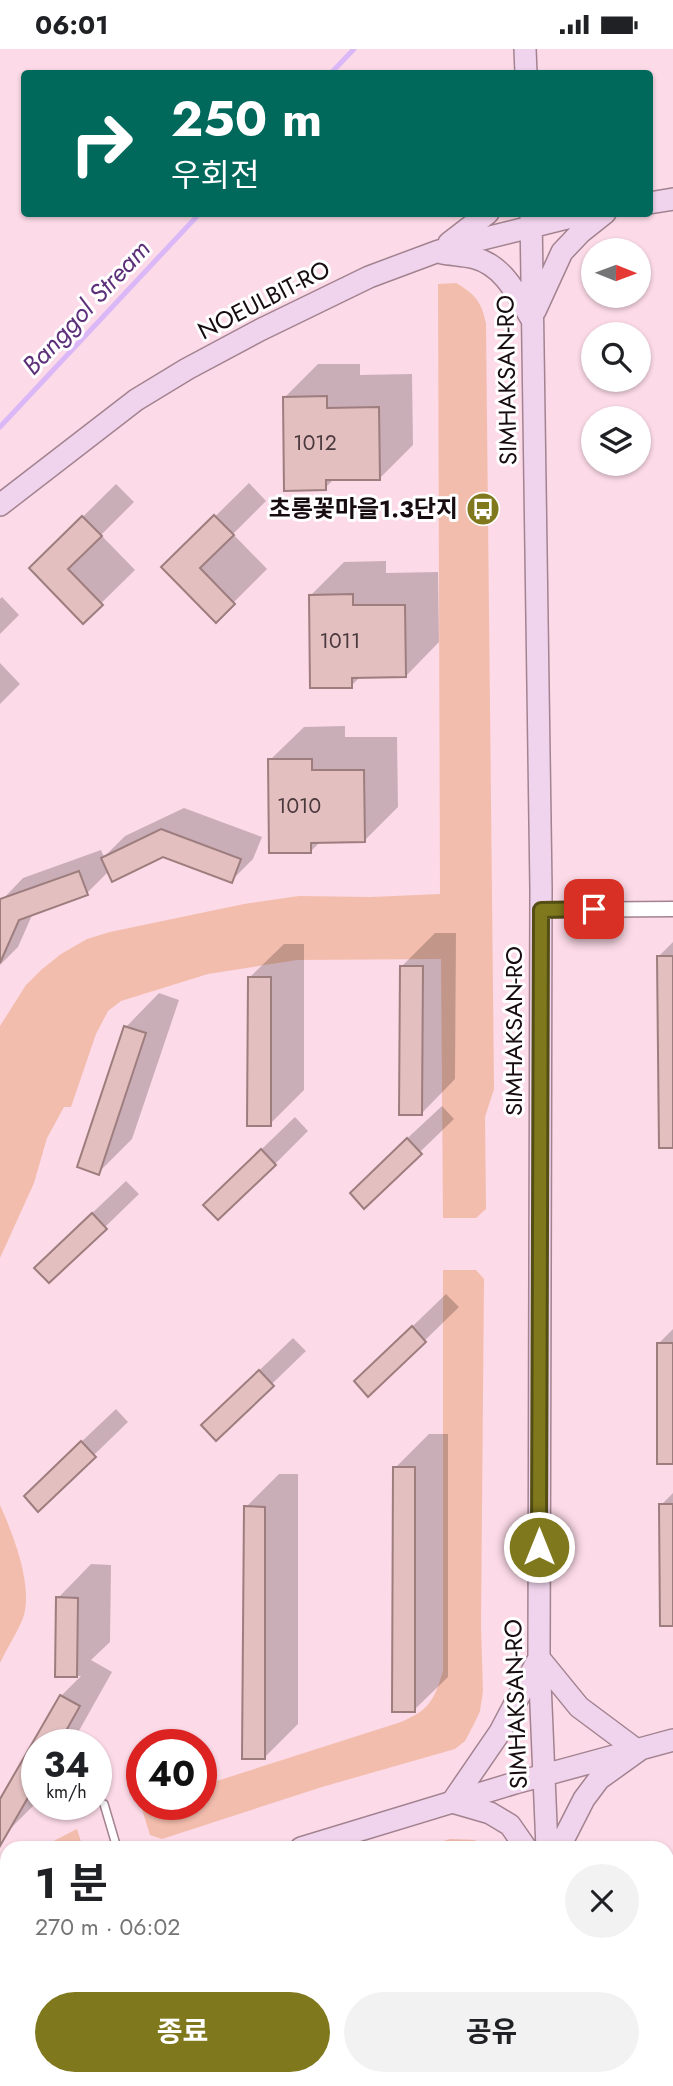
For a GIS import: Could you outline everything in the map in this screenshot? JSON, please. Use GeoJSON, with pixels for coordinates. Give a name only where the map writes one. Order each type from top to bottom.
{"type":"FeatureCollection","features":[{"type":"Feature","properties":{"kind":"street"},"geometry":{"type":"LineString","coordinates":[[525,49],[526,70]]}},
{"type":"Feature","properties":{"kind":"street"},"geometry":{"type":"LineString","coordinates":[[653,202],[673,199]]}},
{"type":"Feature","properties":{"kind":"street"},"geometry":{"type":"LineString","coordinates":[[436,252],[483,217]]}},
{"type":"Feature","properties":{"kind":"street","name":"NOEULBIT-RO"},"geometry":{"type":"LineString","coordinates":[[0,505],[136,400],[187,369],[369,277],[531,220],[555,217]]}},
{"type":"Feature","properties":{"kind":"street"},"geometry":{"type":"LineString","coordinates":[[532,320],[562,252],[600,217]]}},
{"type":"Feature","properties":{"kind":"street","name":"SIMHAKSAN-RO"},"geometry":{"type":"LineString","coordinates":[[531,220],[541,910],[539,1658],[547,1841]]}},
{"type":"Feature","properties":{"kind":"street"},"geometry":{"type":"LineString","coordinates":[[436,252],[477,258],[495,268],[510,283],[532,320]]}},
{"type":"Feature","properties":{"kind":"street"},"geometry":{"type":"LineString","coordinates":[[541,910],[673,909]]}},
{"type":"Feature","properties":{"kind":"street"},"geometry":{"type":"LineString","coordinates":[[453,1802],[500,1733],[539,1658],[579,1707],[638,1751]]}},
{"type":"Feature","properties":{"kind":"street"},"geometry":{"type":"LineString","coordinates":[[324,1841],[673,1740]]}},
{"type":"Feature","properties":{"kind":"street"},"geometry":{"type":"LineString","coordinates":[[563,1841],[584,1799],[599,1779],[638,1751]]}},
{"type":"Feature","properties":{"kind":"street"},"geometry":{"type":"LineString","coordinates":[[453,1802],[490,1813],[510,1825],[521,1841]]}},
{"type":"Feature","properties":{"kind":"lane"},"geometry":{"type":"LineString","coordinates":[[109,1820],[115,1841]]}},
{"type":"Feature","properties":{"kind":"shaded area"},"geometry":{"type":"Polygon","coordinates":[[[456,283],[477,299],[486,324],[494,1089],[485,1117],[486,1209],[476,1218],[443,1218],[441,959],[297,960],[208,974],[121,1001],[108,1011],[96,1034],[71,1107],[64,1107],[47,1138],[34,1183],[0,1258],[0,1026],[26,985],[41,970],[87,939],[244,904],[299,896],[440,894],[438,284],[456,283]]]}},
{"type":"Feature","properties":{"kind":"shaded area"},"geometry":{"type":"Polygon","coordinates":[[[443,1270],[476,1270],[484,1279],[481,1626],[483,1691],[480,1711],[465,1741],[455,1749],[322,1787],[162,1839],[150,1835],[145,1820],[217,1820],[217,1781],[401,1722],[418,1713],[433,1697],[443,1671],[443,1270]]]}},
{"type":"Feature","properties":{"kind":"shaded area"},"geometry":{"type":"Polygon","coordinates":[[[0,1505],[16,1545],[24,1576],[26,1605],[23,1618],[0,1663],[0,1505]]]}},
{"type":"Feature","properties":{"kind":"shaded area"},"geometry":{"type":"Polygon","coordinates":[[[77,1829],[81,1841],[54,1841],[77,1829]]]}},
{"type":"Feature","properties":{"kind":"shaded area"},"geometry":{"type":"Polygon","coordinates":[[[450,1839],[476,1841],[443,1841],[450,1839]]]}},
{"type":"Feature","properties":{"kind":"building"},"geometry":{"type":"Polygon","coordinates":[[[327,396],[327,408],[379,407],[380,480],[326,480],[326,490],[284,491],[283,397],[327,396]]]}},
{"type":"Feature","properties":{"kind":"building"},"geometry":{"type":"Polygon","coordinates":[[[214,515],[234,535],[200,568],[235,604],[216,623],[161,567],[214,515]]]}},
{"type":"Feature","properties":{"kind":"building"},"geometry":{"type":"Polygon","coordinates":[[[82,516],[102,536],[68,569],[103,605],[83,624],[29,568],[82,516]]]}},
{"type":"Feature","properties":{"kind":"building"},"geometry":{"type":"Polygon","coordinates":[[[353,594],[353,605],[405,605],[406,677],[352,678],[352,688],[310,688],[309,595],[353,594]]]}},
{"type":"Feature","properties":{"kind":"building"},"geometry":{"type":"Polygon","coordinates":[[[268,759],[312,759],[312,770],[364,770],[365,842],[311,843],[311,853],[269,853],[268,759]]]}},
{"type":"Feature","properties":{"kind":"building"},"geometry":{"type":"Polygon","coordinates":[[[161,829],[241,859],[232,883],[163,857],[112,882],[101,858],[161,829]]]}},
{"type":"Feature","properties":{"kind":"building"},"geometry":{"type":"Polygon","coordinates":[[[79,871],[88,895],[19,920],[0,963],[0,899],[79,871]]]}},
{"type":"Feature","properties":{"kind":"building"},"geometry":{"type":"Polygon","coordinates":[[[657,956],[673,956],[673,1148],[659,1148],[657,956]]]}},
{"type":"Feature","properties":{"kind":"building"},"geometry":{"type":"Polygon","coordinates":[[[400,966],[423,966],[422,1115],[399,1115],[400,966]]]}},
{"type":"Feature","properties":{"kind":"building"},"geometry":{"type":"Polygon","coordinates":[[[248,977],[271,977],[271,1126],[247,1126],[248,977]]]}},
{"type":"Feature","properties":{"kind":"building"},"geometry":{"type":"Polygon","coordinates":[[[124,1026],[146,1033],[99,1175],[77,1167],[124,1026]]]}},
{"type":"Feature","properties":{"kind":"building"},"geometry":{"type":"Polygon","coordinates":[[[407,1138],[422,1154],[364,1209],[350,1193],[407,1138]]]}},
{"type":"Feature","properties":{"kind":"building"},"geometry":{"type":"Polygon","coordinates":[[[261,1149],[276,1165],[218,1220],[203,1205],[261,1149]]]}},
{"type":"Feature","properties":{"kind":"building"},"geometry":{"type":"Polygon","coordinates":[[[92,1213],[107,1229],[49,1283],[34,1268],[92,1213]]]}},
{"type":"Feature","properties":{"kind":"building"},"geometry":{"type":"Polygon","coordinates":[[[412,1326],[426,1342],[368,1397],[354,1381],[412,1326]]]}},
{"type":"Feature","properties":{"kind":"building"},"geometry":{"type":"Polygon","coordinates":[[[657,1343],[673,1343],[673,1464],[657,1464],[657,1343]]]}},
{"type":"Feature","properties":{"kind":"building"},"geometry":{"type":"Polygon","coordinates":[[[259,1370],[274,1386],[216,1441],[201,1425],[259,1370]]]}},
{"type":"Feature","properties":{"kind":"building"},"geometry":{"type":"Polygon","coordinates":[[[81,1441],[96,1457],[38,1512],[24,1496],[81,1441]]]}},
{"type":"Feature","properties":{"kind":"building"},"geometry":{"type":"Polygon","coordinates":[[[393,1467],[415,1467],[415,1712],[392,1712],[393,1467]]]}},
{"type":"Feature","properties":{"kind":"building"},"geometry":{"type":"Polygon","coordinates":[[[659,1504],[673,1504],[673,1626],[660,1626],[659,1504]]]}},
{"type":"Feature","properties":{"kind":"building"},"geometry":{"type":"Polygon","coordinates":[[[244,1506],[265,1507],[265,1759],[242,1759],[244,1506]]]}},
{"type":"Feature","properties":{"kind":"building"},"geometry":{"type":"Polygon","coordinates":[[[56,1597],[78,1598],[77,1677],[55,1677],[56,1597]]]}},
{"type":"Feature","properties":{"kind":"building"},"geometry":{"type":"Polygon","coordinates":[[[60,1695],[80,1706],[67,1729],[40,1729],[60,1695]]]}},
{"type":"Feature","properties":{"kind":"building"},"geometry":{"type":"Polygon","coordinates":[[[21,1763],[21,1810],[3,1841],[0,1841],[0,1799],[21,1763]]]}},
{"type":"Feature","properties":{"kind":"waterway","name":"Banggol Stream"},"geometry":{"type":"LineString","coordinates":[[334,70],[354,49]]}},
{"type":"Feature","properties":{"kind":"waterway","name":"Banggol Stream"},"geometry":{"type":"LineString","coordinates":[[0,427],[196,217]]}},
{"type":"Feature","properties":{"kind":"place","name":"초롱꽃마을1.3단지"},"geometry":{"type":"Point","coordinates":[483,509]}},
{"type":"Feature","properties":{"kind":"route"},"geometry":{"type":"LineString","coordinates":[[539,1547],[541,910],[594,909]]}}]}
